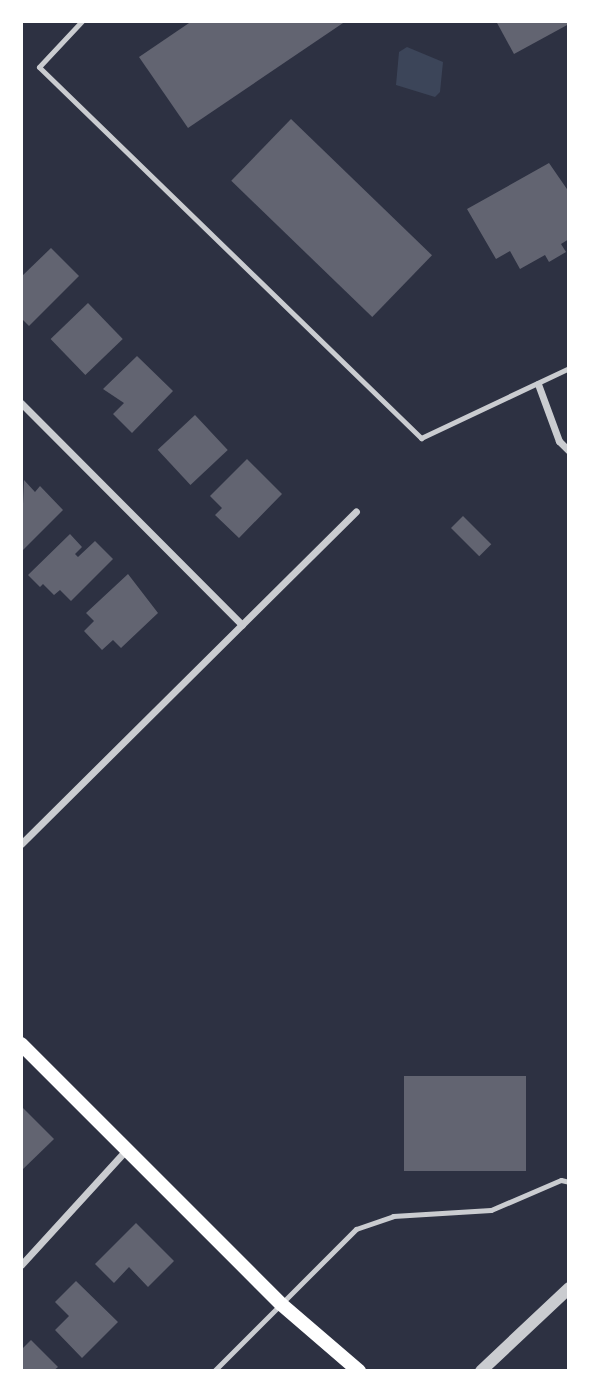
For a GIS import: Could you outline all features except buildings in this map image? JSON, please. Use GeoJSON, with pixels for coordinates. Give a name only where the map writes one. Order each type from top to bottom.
{"type":"FeatureCollection","features":[{"type":"Feature","properties":{"kind":"main road"},"geometry":{"type":"LineString","coordinates":[[21,1044],[281,1304],[359,1371]]}},
{"type":"Feature","properties":{"kind":"street"},"geometry":{"type":"LineString","coordinates":[[538,384],[559,441],[569,451]]}},
{"type":"Feature","properties":{"kind":"street"},"geometry":{"type":"LineString","coordinates":[[21,403],[242,625]]}},
{"type":"Feature","properties":{"kind":"street"},"geometry":{"type":"LineString","coordinates":[[21,844],[356,511]]}},
{"type":"Feature","properties":{"kind":"street"},"geometry":{"type":"LineString","coordinates":[[21,1265],[127,1149]]}},
{"type":"Feature","properties":{"kind":"street"},"geometry":{"type":"LineString","coordinates":[[481,1371],[569,1288]]}},
{"type":"Feature","properties":{"kind":"lane"},"geometry":{"type":"LineString","coordinates":[[82,21],[39,67],[421,438],[569,368]]}},
{"type":"Feature","properties":{"kind":"lane"},"geometry":{"type":"LineString","coordinates":[[217,1370],[356,1229],[393,1216],[491,1210],[561,1180],[569,1182]]}},
{"type":"Feature","properties":{"kind":"shaded area"},"geometry":{"type":"Polygon","coordinates":[[[407,47],[443,62],[440,92],[435,97],[396,85],[399,52],[407,47]]]}}]}
